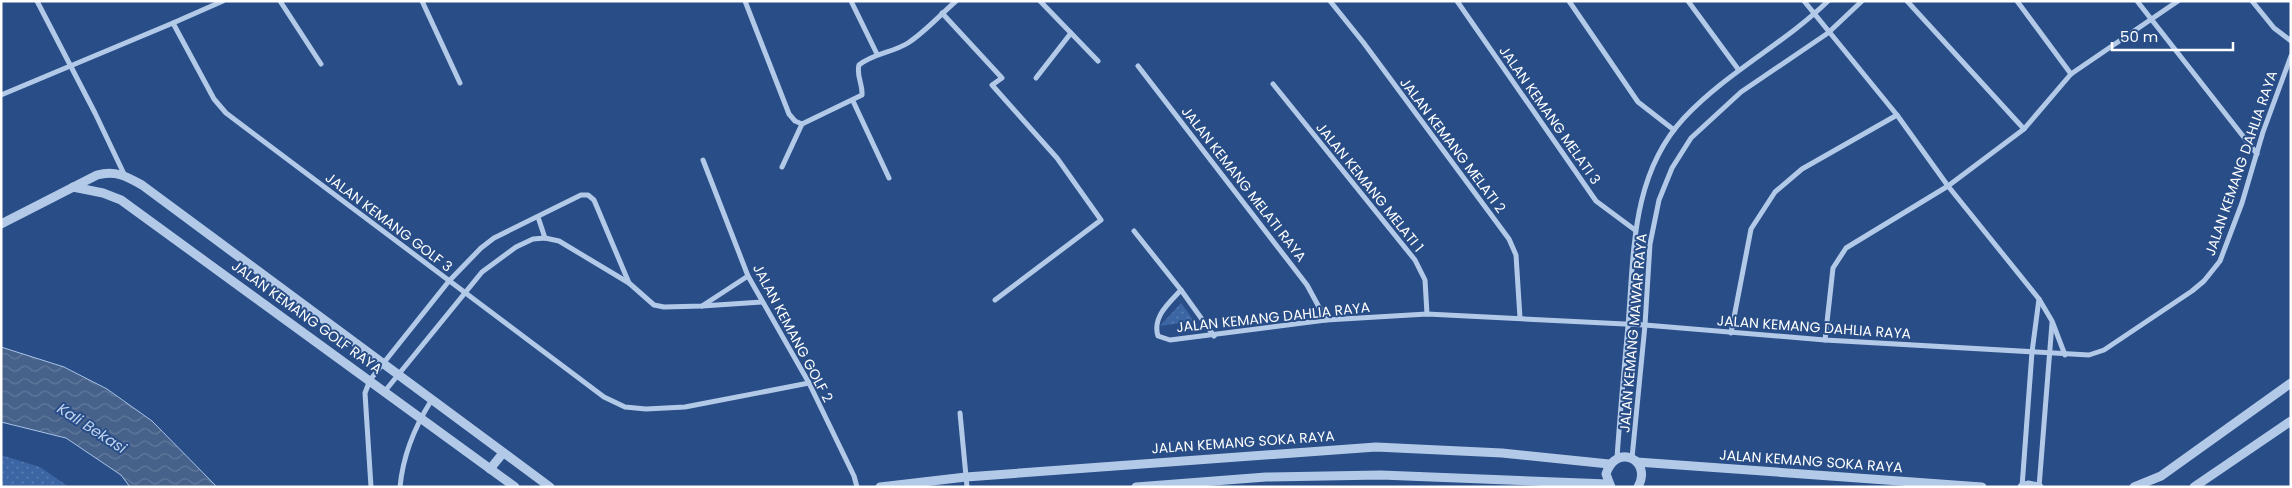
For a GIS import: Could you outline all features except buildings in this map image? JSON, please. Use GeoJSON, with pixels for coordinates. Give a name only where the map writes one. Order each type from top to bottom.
{"type":"FeatureCollection","features":[{"type":"Feature","properties":{"kind":"street"},"geometry":{"type":"LineString","coordinates":[[37,1],[125,176]]}},
{"type":"Feature","properties":{"kind":"street"},"geometry":{"type":"LineString","coordinates":[[1,95],[223,1]]}},
{"type":"Feature","properties":{"kind":"street"},"geometry":{"type":"LineString","coordinates":[[280,1],[321,64]]}},
{"type":"Feature","properties":{"kind":"street"},"geometry":{"type":"LineString","coordinates":[[422,1],[460,83]]}},
{"type":"Feature","properties":{"kind":"street"},"geometry":{"type":"LineString","coordinates":[[745,1],[788,114],[795,121],[802,124]]}},
{"type":"Feature","properties":{"kind":"street"},"geometry":{"type":"LineString","coordinates":[[851,1],[877,54]]}},
{"type":"Feature","properties":{"kind":"street"},"geometry":{"type":"LineString","coordinates":[[782,167],[802,124],[862,95],[863,89],[857,72],[858,65],[877,54],[892,50],[909,42],[956,1]]}},
{"type":"Feature","properties":{"kind":"street"},"geometry":{"type":"LineString","coordinates":[[1040,1],[1098,61]]}},
{"type":"Feature","properties":{"kind":"street","name":"JALAN KEMANG MELATI 2"},"geometry":{"type":"LineString","coordinates":[[1330,1],[1363,42],[1509,239],[1516,255],[1520,318]]}},
{"type":"Feature","properties":{"kind":"street","name":"JALAN KEMANG MELATI 3"},"geometry":{"type":"LineString","coordinates":[[1457,1],[1596,202],[1635,230]]}},
{"type":"Feature","properties":{"kind":"street"},"geometry":{"type":"LineString","coordinates":[[1569,1],[1638,102],[1674,130]]}},
{"type":"Feature","properties":{"kind":"street"},"geometry":{"type":"LineString","coordinates":[[1688,1],[1738,69]]}},
{"type":"Feature","properties":{"kind":"street"},"geometry":{"type":"LineString","coordinates":[[1804,1],[1828,33],[1897,115],[1948,186],[2039,299],[2052,322],[2065,355]]}},
{"type":"Feature","properties":{"kind":"street","name":"JALAN KEMANG MAWAR RAYA"},"geometry":{"type":"LineString","coordinates":[[1616,458],[1635,230],[1644,186],[1674,130],[1691,111],[1738,69],[1814,15],[1828,1]]}},
{"type":"Feature","properties":{"kind":"street","name":"JALAN KEMANG MAWAR RAYA"},"geometry":{"type":"LineString","coordinates":[[1635,460],[1650,244],[1659,200],[1672,168],[1691,138],[1741,92],[1828,33],[1862,1]]}},
{"type":"Feature","properties":{"kind":"street"},"geometry":{"type":"LineString","coordinates":[[1907,1],[2024,129]]}},
{"type":"Feature","properties":{"kind":"street"},"geometry":{"type":"LineString","coordinates":[[2017,1],[2071,74]]}},
{"type":"Feature","properties":{"kind":"street"},"geometry":{"type":"LineString","coordinates":[[2137,1],[2256,154]]}},
{"type":"Feature","properties":{"kind":"street"},"geometry":{"type":"LineString","coordinates":[[1825,340],[1833,268],[1846,248],[1948,186],[2024,129],[2071,74],[2178,1]]}},
{"type":"Feature","properties":{"kind":"street"},"geometry":{"type":"LineString","coordinates":[[2252,1],[2274,28],[2291,41]]}},
{"type":"Feature","properties":{"kind":"street"},"geometry":{"type":"LineString","coordinates":[[942,13],[1002,78],[992,85],[1057,158],[1101,220],[995,300]]}},
{"type":"Feature","properties":{"kind":"street","name":"JALAN KEMANG GOLF 3"},"geometry":{"type":"LineString","coordinates":[[173,23],[214,99],[226,113],[604,397],[625,407],[646,409],[685,407],[809,383]]}},
{"type":"Feature","properties":{"kind":"street"},"geometry":{"type":"LineString","coordinates":[[1036,78],[1071,33]]}},
{"type":"Feature","properties":{"kind":"street","name":"JALAN KEMANG DAHLIA RAYA"},"geometry":{"type":"LineString","coordinates":[[1181,290],[1158,317],[1156,329],[1158,336],[1170,340],[1214,336],[1326,320],[1427,314],[1645,325],[1825,340],[2089,355],[2104,350],[2204,281],[2220,261],[2242,203],[2256,154],[2291,56]]}},
{"type":"Feature","properties":{"kind":"street","name":"JALAN KEMANG MELATI RAYA"},"geometry":{"type":"LineString","coordinates":[[1138,66],[1307,285],[1326,320]]}},
{"type":"Feature","properties":{"kind":"street","name":"JALAN KEMANG MELATI 1"},"geometry":{"type":"LineString","coordinates":[[1273,84],[1415,260],[1425,280],[1427,314]]}},
{"type":"Feature","properties":{"kind":"street"},"geometry":{"type":"LineString","coordinates":[[853,101],[889,178]]}},
{"type":"Feature","properties":{"kind":"street"},"geometry":{"type":"LineString","coordinates":[[1731,332],[1751,229],[1775,192],[1802,169],[1897,115]]}},
{"type":"Feature","properties":{"kind":"street","name":"JALAN KEMANG GOLF 2"},"geometry":{"type":"LineString","coordinates":[[704,160],[748,276],[809,383],[854,476],[857,487]]}},
{"type":"Feature","properties":{"kind":"street"},"geometry":{"type":"LineString","coordinates":[[1,224],[97,175],[108,172],[125,176]]}},
{"type":"Feature","properties":{"kind":"street","name":"JALAN KEMANG GOLF RAYA"},"geometry":{"type":"LineString","coordinates":[[125,176],[142,185],[382,365],[550,487]]}},
{"type":"Feature","properties":{"kind":"street","name":"JALAN KEMANG GOLF RAYA"},"geometry":{"type":"LineString","coordinates":[[73,187],[103,193],[121,200],[515,487]]}},
{"type":"Feature","properties":{"kind":"street"},"geometry":{"type":"LineString","coordinates":[[371,487],[365,393],[370,380],[449,281],[481,248],[494,238],[581,195],[591,196],[629,283]]}},
{"type":"Feature","properties":{"kind":"street"},"geometry":{"type":"LineString","coordinates":[[538,217],[545,238]]}},
{"type":"Feature","properties":{"kind":"street"},"geometry":{"type":"LineString","coordinates":[[1134,231],[1181,290],[1214,336]]}},
{"type":"Feature","properties":{"kind":"street"},"geometry":{"type":"LineString","coordinates":[[385,391],[464,292],[496,259],[533,239],[545,238],[560,241],[629,283],[654,305],[664,307],[702,306],[762,302]]}},
{"type":"Feature","properties":{"kind":"street"},"geometry":{"type":"LineString","coordinates":[[702,306],[748,276]]}},
{"type":"Feature","properties":{"kind":"street"},"geometry":{"type":"LineString","coordinates":[[2039,299],[2032,352],[2022,487],[2028,485],[2039,487],[2052,322]]}},
{"type":"Feature","properties":{"kind":"street"},"geometry":{"type":"LineString","coordinates":[[2134,487],[2161,476],[2291,383]]}},
{"type":"Feature","properties":{"kind":"street"},"geometry":{"type":"LineString","coordinates":[[400,487],[404,455],[420,418],[431,401]]}},
{"type":"Feature","properties":{"kind":"street"},"geometry":{"type":"LineString","coordinates":[[960,413],[967,487]]}},
{"type":"Feature","properties":{"kind":"street"},"geometry":{"type":"LineString","coordinates":[[2194,487],[2291,421]]}},
{"type":"Feature","properties":{"kind":"street","name":"JALAN KEMANG SOKA RAYA"},"geometry":{"type":"LineString","coordinates":[[880,487],[966,476],[1376,447],[1502,453],[1609,464]]}},
{"type":"Feature","properties":{"kind":"street"},"geometry":{"type":"LineString","coordinates":[[490,469],[503,453]]}},
{"type":"Feature","properties":{"kind":"street","name":"JALAN KEMANG SOKA RAYA"},"geometry":{"type":"LineString","coordinates":[[1616,458],[1624,456],[1635,460],[1982,487]]}},
{"type":"Feature","properties":{"kind":"street"},"geometry":{"type":"LineString","coordinates":[[1136,487],[1266,477],[1381,475],[1610,485],[1606,474],[1609,464],[1616,458]]}},
{"type":"Feature","properties":{"kind":"street"},"geometry":{"type":"LineString","coordinates":[[1635,460],[1642,470],[1639,487]]}},
{"type":"Feature","properties":{"kind":"shaded area"},"geometry":{"type":"Polygon","coordinates":[[[1181,303],[1194,321],[1160,326],[1181,303]]]}},
{"type":"Feature","properties":{"kind":"shaded area"},"geometry":{"type":"Polygon","coordinates":[[[1,455],[40,467],[69,487],[1,487],[1,455]]]}},
{"type":"Feature","properties":{"kind":"water","name":"Kali Bekasi"},"geometry":{"type":"Polygon","coordinates":[[[1,347],[64,367],[107,389],[152,421],[217,487],[130,487],[121,475],[66,438],[1,422],[1,347]]]}}]}
